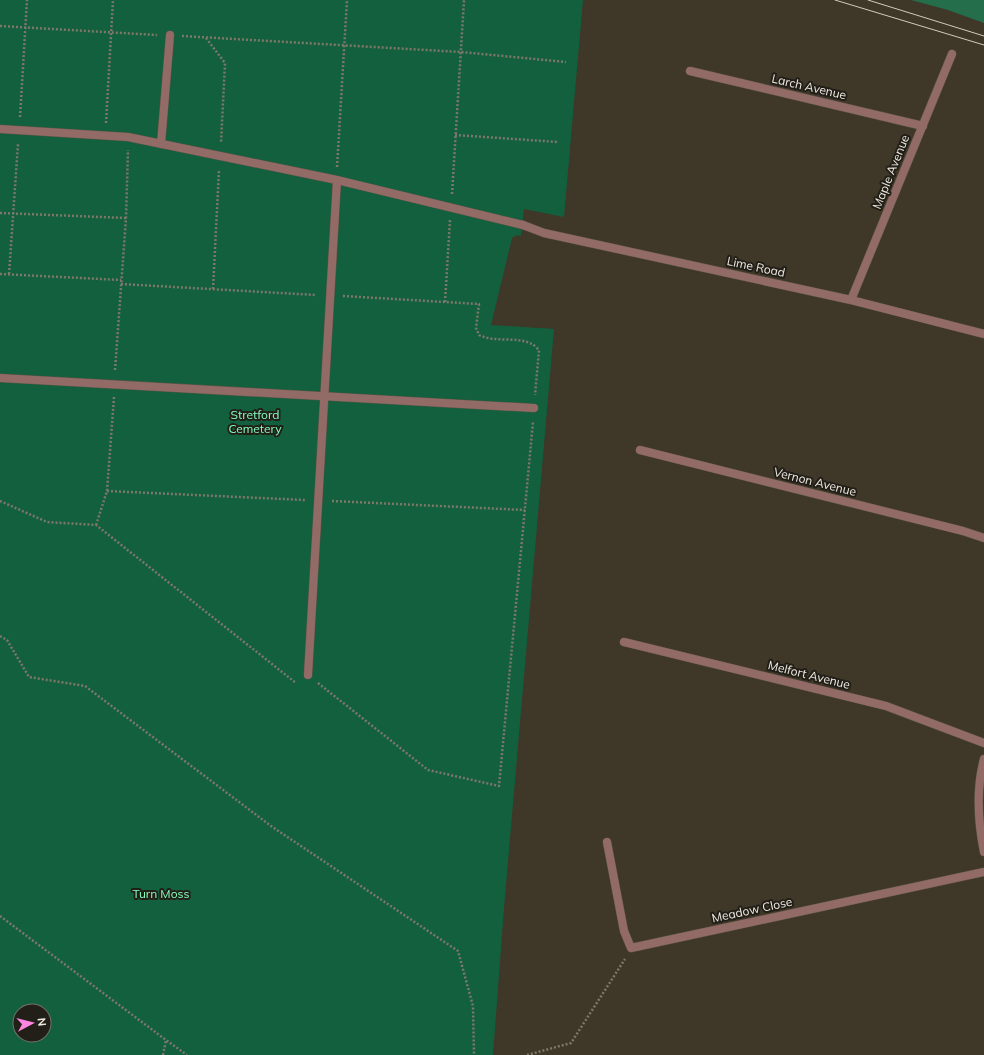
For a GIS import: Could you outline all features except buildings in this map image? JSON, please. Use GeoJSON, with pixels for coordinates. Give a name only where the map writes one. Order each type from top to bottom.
{"type":"FeatureCollection","features":[{"type":"Feature","properties":{"kind":"street"},"geometry":{"type":"LineString","coordinates":[[162,144],[170,35]]}},
{"type":"Feature","properties":{"kind":"street","name":"Maple Avenue"},"geometry":{"type":"LineString","coordinates":[[851,300],[952,54]]}},
{"type":"Feature","properties":{"kind":"street","name":"Larch Avenue"},"geometry":{"type":"LineString","coordinates":[[690,71],[923,126]]}},
{"type":"Feature","properties":{"kind":"street","name":"Lime Road"},"geometry":{"type":"LineString","coordinates":[[0,129],[128,138],[337,180],[523,225],[544,233],[851,300],[984,334]]}},
{"type":"Feature","properties":{"kind":"street"},"geometry":{"type":"LineString","coordinates":[[308,675],[337,180]]}},
{"type":"Feature","properties":{"kind":"street"},"geometry":{"type":"LineString","coordinates":[[0,378],[534,408]]}},
{"type":"Feature","properties":{"kind":"street","name":"Vernon Avenue"},"geometry":{"type":"LineString","coordinates":[[640,450],[963,531],[984,538]]}},
{"type":"Feature","properties":{"kind":"street","name":"Melfort Avenue"},"geometry":{"type":"LineString","coordinates":[[624,642],[886,706],[984,743]]}},
{"type":"Feature","properties":{"kind":"street"},"geometry":{"type":"LineString","coordinates":[[984,759],[979,795],[980,821],[984,852]]}},
{"type":"Feature","properties":{"kind":"street"},"geometry":{"type":"LineString","coordinates":[[607,842],[624,931],[631,948]]}},
{"type":"Feature","properties":{"kind":"street","name":"Meadow Close"},"geometry":{"type":"LineString","coordinates":[[631,948],[984,872]]}},
{"type":"Feature","properties":{"kind":"path"},"geometry":{"type":"LineString","coordinates":[[105,136],[113,0]]}},
{"type":"Feature","properties":{"kind":"path"},"geometry":{"type":"LineString","coordinates":[[337,180],[347,0]]}},
{"type":"Feature","properties":{"kind":"path"},"geometry":{"type":"LineString","coordinates":[[445,302],[464,0]]}},
{"type":"Feature","properties":{"kind":"path"},"geometry":{"type":"LineString","coordinates":[[0,26],[460,52],[566,62]]}},
{"type":"Feature","properties":{"kind":"path"},"geometry":{"type":"LineString","coordinates":[[455,135],[558,142]]}},
{"type":"Feature","properties":{"kind":"path"},"geometry":{"type":"LineString","coordinates":[[96,525],[107,490],[126,218],[128,138]]}},
{"type":"Feature","properties":{"kind":"path"},"geometry":{"type":"LineString","coordinates":[[0,213],[126,218]]}},
{"type":"Feature","properties":{"kind":"path"},"geometry":{"type":"LineString","coordinates":[[0,274],[121,280]]}},
{"type":"Feature","properties":{"kind":"path"},"geometry":{"type":"LineString","coordinates":[[121,284],[479,304],[476,328],[479,335],[485,338],[525,341],[533,344],[539,350],[500,786],[428,770],[308,675]]}},
{"type":"Feature","properties":{"kind":"path"},"geometry":{"type":"LineString","coordinates":[[0,501],[47,522],[96,525],[301,686]]}},
{"type":"Feature","properties":{"kind":"path"},"geometry":{"type":"LineString","coordinates":[[0,636],[7,640],[28,677],[85,686],[271,826],[458,951],[473,1006],[474,1055]]}},
{"type":"Feature","properties":{"kind":"path"},"geometry":{"type":"LineString","coordinates":[[0,916],[187,1055]]}},
{"type":"Feature","properties":{"kind":"path"},"geometry":{"type":"LineString","coordinates":[[527,1055],[571,1043],[631,948]]}},
{"type":"Feature","properties":{"kind":"path"},"geometry":{"type":"LineString","coordinates":[[163,1055],[166,1040]]}},
{"type":"Feature","properties":{"kind":"green space","name":"Stretford Cemetery"},"geometry":{"type":"Polygon","coordinates":[[[0,0],[583,0],[564,217],[524,209],[521,236],[517,235],[512,238],[491,325],[554,329],[504,908],[493,1055],[0,1055],[0,0]]]}},
{"type":"Feature","properties":{"kind":"green space"},"geometry":{"type":"Polygon","coordinates":[[[911,0],[984,0],[984,23],[948,10],[911,0]]]}},
{"type":"Feature","properties":{"kind":"tram line"},"geometry":{"type":"LineString","coordinates":[[835,0],[984,45]]}},
{"type":"Feature","properties":{"kind":"tram line"},"geometry":{"type":"LineString","coordinates":[[868,0],[984,36]]}},
{"type":"Feature","properties":{"kind":"park label","name":"Turn Moss"},"geometry":{"type":"Point","coordinates":[161,894]}}]}
